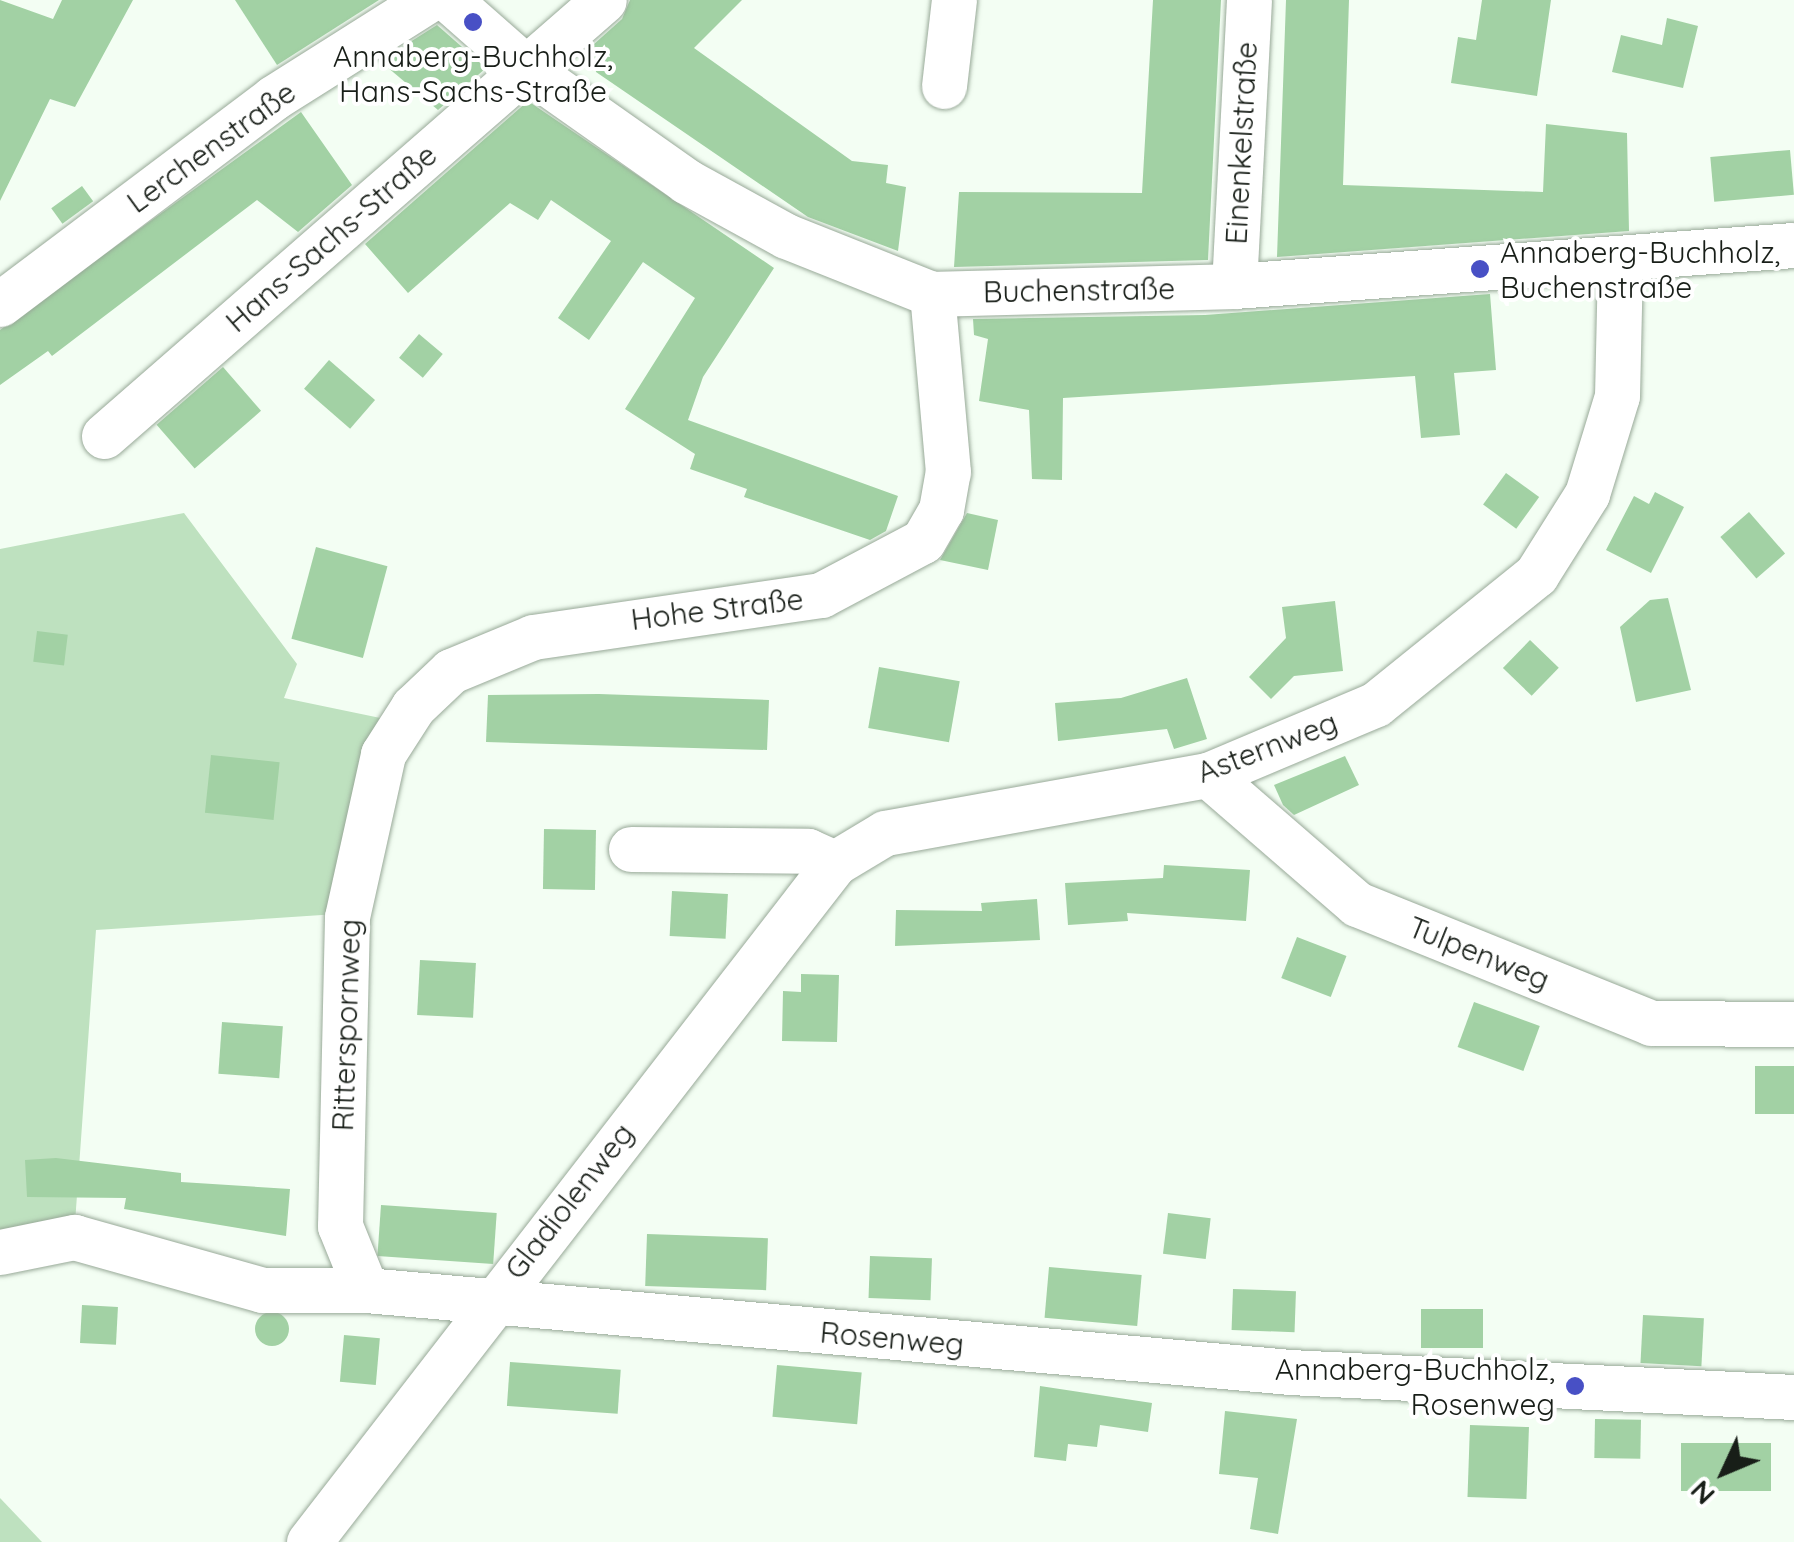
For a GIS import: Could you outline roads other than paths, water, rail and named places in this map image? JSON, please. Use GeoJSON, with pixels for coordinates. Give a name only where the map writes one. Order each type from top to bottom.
{"type":"FeatureCollection","features":[{"type":"Feature","properties":{"kind":"street","name":"Lerchenstraße"},"geometry":{"type":"LineString","coordinates":[[0,304],[273,98],[428,0]]}},
{"type":"Feature","properties":{"kind":"street","name":"Buchenstraße"},"geometry":{"type":"LineString","coordinates":[[449,0],[526,68],[686,180],[786,236],[932,294],[1234,286],[1794,245]]}},
{"type":"Feature","properties":{"kind":"street","name":"Hans-Sachs-Straße"},"geometry":{"type":"LineString","coordinates":[[104,436],[604,0]]}},
{"type":"Feature","properties":{"kind":"street"},"geometry":{"type":"LineString","coordinates":[[944,86],[954,0]]}},
{"type":"Feature","properties":{"kind":"street","name":"Einenkelstraße"},"geometry":{"type":"LineString","coordinates":[[1234,286],[1248,0]]}},
{"type":"Feature","properties":{"kind":"street","name":"Asternweg"},"geometry":{"type":"LineString","coordinates":[[835,863],[886,833],[1208,775],[1376,704],[1536,575],[1588,494],[1617,396],[1620,258]]}},
{"type":"Feature","properties":{"kind":"street","name":"Hohe Straße"},"geometry":{"type":"LineString","coordinates":[[413,707],[451,672],[533,637],[604,623],[821,596],[923,541],[942,510],[948,472],[932,294]]}},
{"type":"Feature","properties":{"kind":"street","name":"Ritterspornweg"},"geometry":{"type":"LineString","coordinates":[[366,1290],[340,1226],[347,917],[383,754],[413,707]]}},
{"type":"Feature","properties":{"kind":"street","name":"Tulpenweg"},"geometry":{"type":"LineString","coordinates":[[1208,775],[1357,904],[1652,1022],[1794,1024]]}},
{"type":"Feature","properties":{"kind":"street"},"geometry":{"type":"LineString","coordinates":[[631,850],[808,851],[835,863]]}},
{"type":"Feature","properties":{"kind":"street","name":"Gladiolenweg"},"geometry":{"type":"LineString","coordinates":[[309,1542],[489,1303],[835,863]]}},
{"type":"Feature","properties":{"kind":"street","name":"Rosenweg"},"geometry":{"type":"LineString","coordinates":[[0,1252],[74,1237],[262,1290],[366,1290],[1290,1372],[1794,1397]]}},
{"type":"Feature","properties":{"kind":"place","name":"Annaberg-Buchholz, Hans-Sachs-Straße"},"geometry":{"type":"Point","coordinates":[473,22]}},
{"type":"Feature","properties":{"kind":"place","name":"Annaberg-Buchholz, Buchenstraße"},"geometry":{"type":"Point","coordinates":[1480,269]}},
{"type":"Feature","properties":{"kind":"place","name":"Annaberg-Buchholz, Rosenweg"},"geometry":{"type":"Point","coordinates":[1575,1386]}}]}
